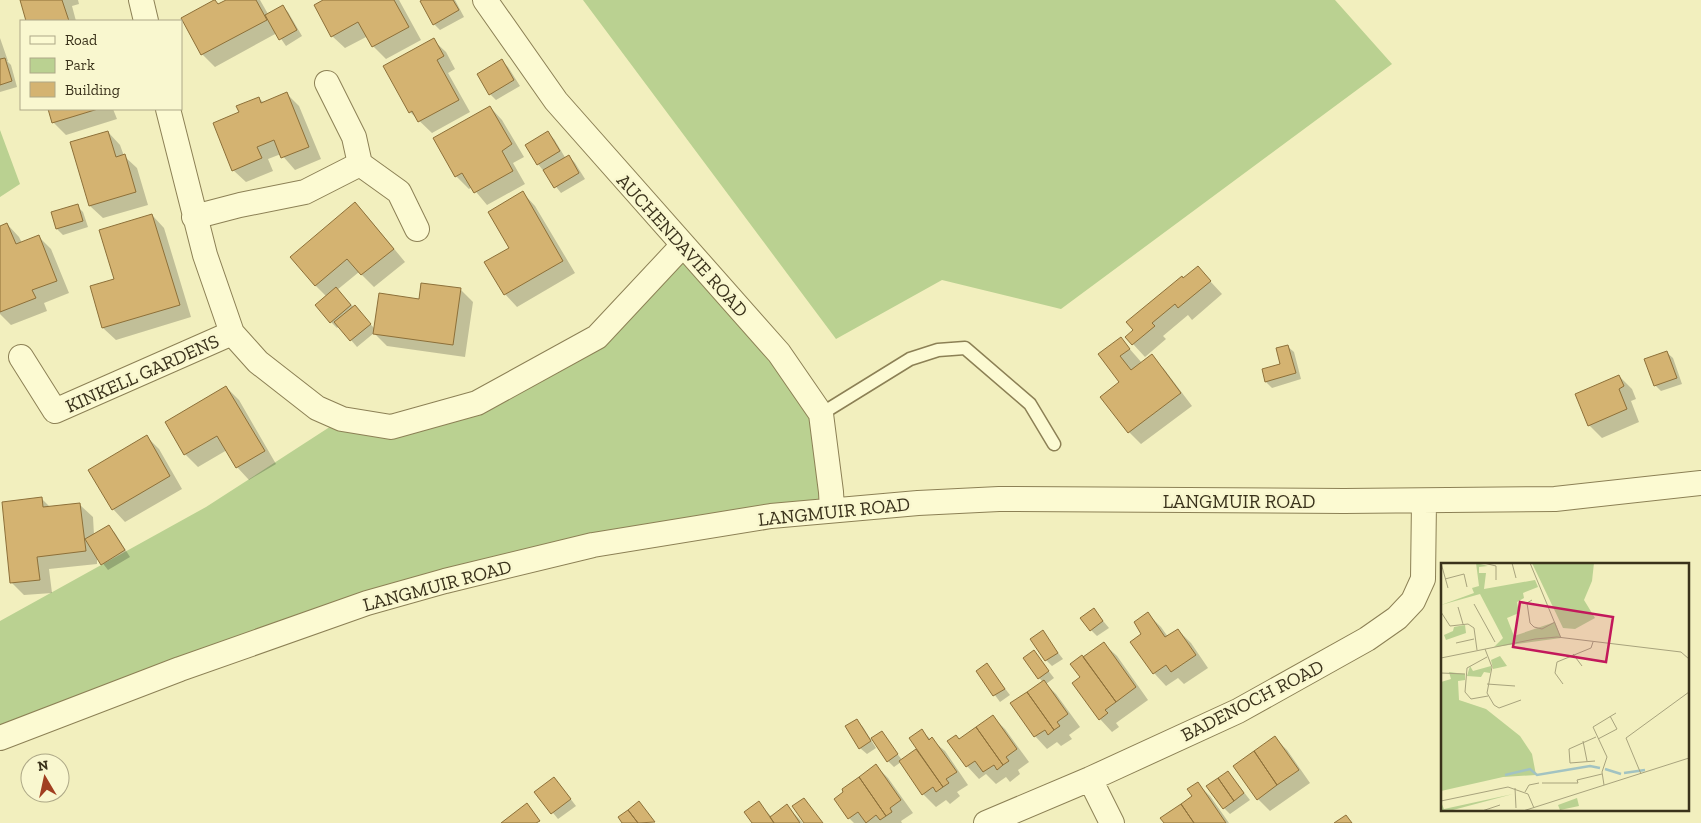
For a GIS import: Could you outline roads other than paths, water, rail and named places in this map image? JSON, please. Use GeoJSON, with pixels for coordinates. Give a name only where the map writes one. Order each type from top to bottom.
{"type":"FeatureCollection","features":[{"type":"Feature","properties":{"kind":"street"},"geometry":{"type":"LineString","coordinates":[[141,0],[146,20]]}},
{"type":"Feature","properties":{"kind":"street","name":"AUCHENDAVIE ROAD"},"geometry":{"type":"LineString","coordinates":[[485,0],[556,101],[779,353],[821,414],[832,492],[832,510]]}},
{"type":"Feature","properties":{"kind":"street"},"geometry":{"type":"LineString","coordinates":[[327,83],[354,137],[360,164],[399,192],[417,229]]}},
{"type":"Feature","properties":{"kind":"street","name":"KINKELL GARDENS"},"geometry":{"type":"LineString","coordinates":[[168,110],[194,217],[232,333],[258,362],[317,408],[342,419],[391,427],[477,403],[597,337],[683,245]]}},
{"type":"Feature","properties":{"kind":"street"},"geometry":{"type":"LineString","coordinates":[[194,217],[240,205],[306,192],[360,164]]}},
{"type":"Feature","properties":{"kind":"street","name":"KINKELL GARDENS"},"geometry":{"type":"LineString","coordinates":[[21,358],[55,411],[232,333]]}},
{"type":"Feature","properties":{"kind":"street","name":"LANGMUIR ROAD"},"geometry":{"type":"LineString","coordinates":[[0,738],[180,669],[357,606],[444,581],[593,546],[771,516],[918,503],[999,499],[1424,501],[1555,499],[1701,484]]}},
{"type":"Feature","properties":{"kind":"street","name":"BADENOCH ROAD"},"geometry":{"type":"LineString","coordinates":[[986,823],[1090,779],[1238,711],[1367,639],[1398,618],[1413,601],[1422,579],[1424,501]]}},
{"type":"Feature","properties":{"kind":"street"},"geometry":{"type":"LineString","coordinates":[[1090,779],[1112,823]]}},
{"type":"Feature","properties":{"kind":"lane"},"geometry":{"type":"LineString","coordinates":[[821,414],[910,359],[938,350],[965,348],[1030,404],[1054,444]]}}]}
